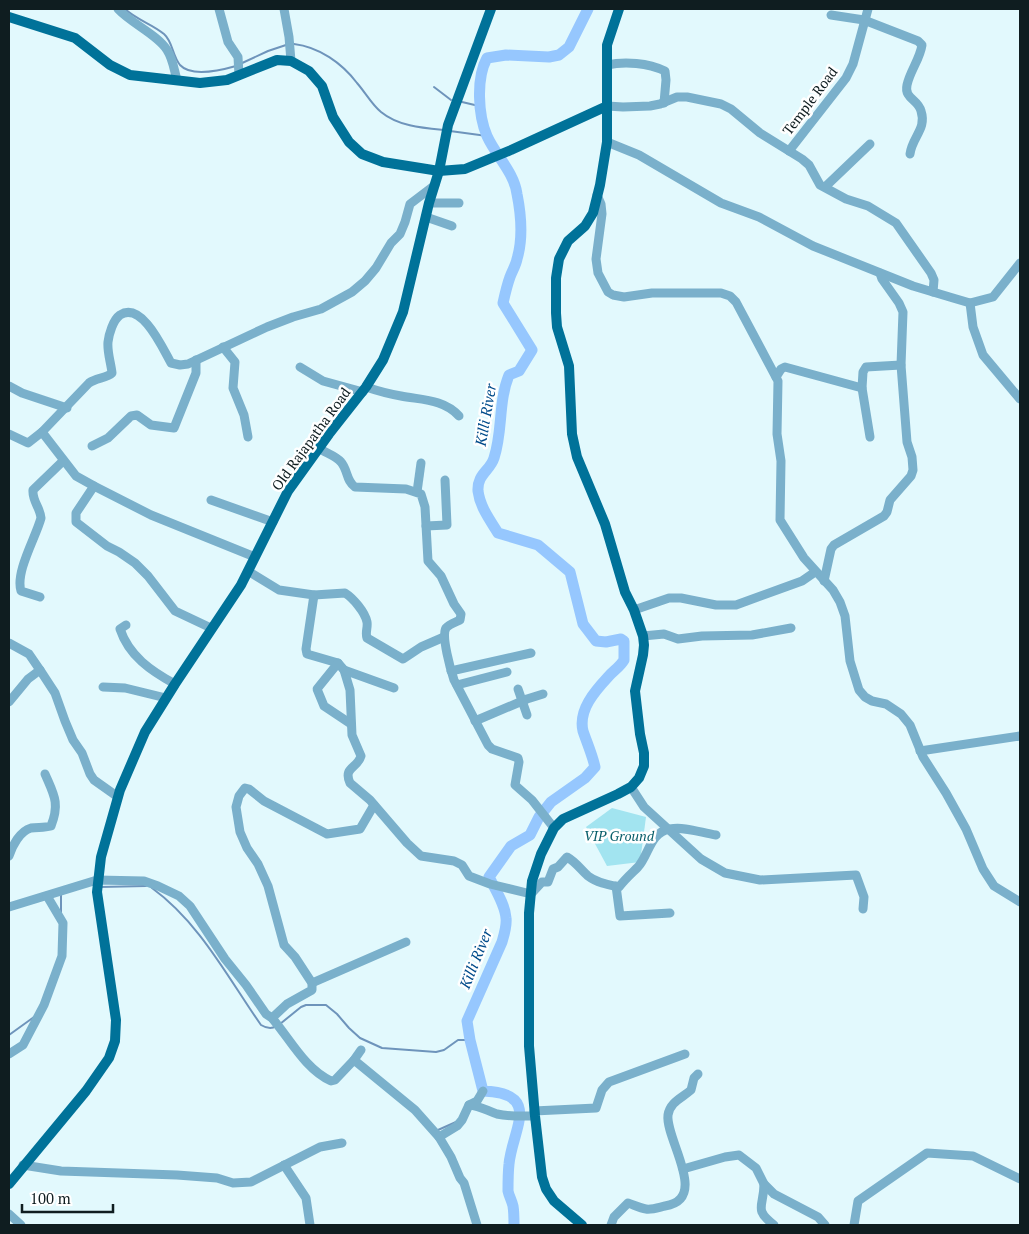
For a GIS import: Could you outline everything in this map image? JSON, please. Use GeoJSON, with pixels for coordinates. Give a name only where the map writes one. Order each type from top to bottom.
{"type":"FeatureCollection","features":[{"type":"Feature","properties":{"kind":"main road","name":"Old Rajapatha Road"},"geometry":{"type":"LineString","coordinates":[[9,1184],[86,1091],[109,1058],[115,1041],[116,1020],[97,885],[101,857],[118,797],[145,732],[174,684],[241,585],[288,491],[364,389],[383,360],[404,312],[448,125],[491,9]]}},
{"type":"Feature","properties":{"kind":"main road"},"geometry":{"type":"LineString","coordinates":[[582,1225],[554,1201],[546,1189],[540,1164],[534,1113],[530,1046],[528,984],[529,913],[532,881],[540,854],[554,828],[563,819],[631,787],[639,778],[644,766],[644,753],[635,691],[644,656],[643,636],[634,610],[625,592],[605,524],[577,457],[572,434],[570,366],[557,327],[556,278],[559,258],[568,241],[585,226],[593,213],[597,194],[607,142],[607,45],[619,9]]}},
{"type":"Feature","properties":{"kind":"main road"},"geometry":{"type":"LineString","coordinates":[[9,18],[75,38],[110,65],[130,75],[200,83],[227,80],[277,60],[290,61],[309,72],[322,86],[333,117],[349,142],[362,154],[383,162],[438,171],[465,169],[607,106]]}},
{"type":"Feature","properties":{"kind":"street"},"geometry":{"type":"LineString","coordinates":[[118,9],[128,19],[162,42],[172,60],[177,80]]}},
{"type":"Feature","properties":{"kind":"street"},"geometry":{"type":"LineString","coordinates":[[219,9],[228,42],[238,57],[239,75]]}},
{"type":"Feature","properties":{"kind":"street"},"geometry":{"type":"LineString","coordinates":[[284,9],[289,37],[290,61]]}},
{"type":"Feature","properties":{"kind":"street","name":"Temple Road"},"geometry":{"type":"LineString","coordinates":[[789,151],[846,78],[853,64],[868,9]]}},
{"type":"Feature","properties":{"kind":"street"},"geometry":{"type":"LineString","coordinates":[[831,15],[864,20],[918,41],[922,45],[907,84],[906,92],[908,97],[914,100],[921,111],[922,128],[915,137],[910,154]]}},
{"type":"Feature","properties":{"kind":"street"},"geometry":{"type":"LineString","coordinates":[[607,65],[620,62],[665,70],[664,103]]}},
{"type":"Feature","properties":{"kind":"street"},"geometry":{"type":"LineString","coordinates":[[607,106],[650,106],[687,97],[721,104],[731,109],[809,166],[820,185],[846,199],[868,206],[896,223],[931,273],[934,280],[933,292]]}},
{"type":"Feature","properties":{"kind":"street"},"geometry":{"type":"LineString","coordinates":[[607,142],[639,155],[720,203],[759,217],[813,246],[880,273],[970,303],[993,297],[1020,263]]}},
{"type":"Feature","properties":{"kind":"street"},"geometry":{"type":"LineString","coordinates":[[825,187],[870,144]]}},
{"type":"Feature","properties":{"kind":"street"},"geometry":{"type":"LineString","coordinates":[[9,434],[28,443],[67,408],[89,383],[96,378],[110,376],[112,373],[107,344],[113,324],[121,314],[128,312],[141,317],[147,323],[171,363],[180,365],[188,364],[293,317],[321,309],[352,292],[376,268],[391,243],[400,234],[410,204],[435,185]]}},
{"type":"Feature","properties":{"kind":"street"},"geometry":{"type":"LineString","coordinates":[[597,194],[602,214],[596,259],[598,273],[608,292],[613,296],[624,297],[652,293],[722,294],[730,296],[736,302],[776,377],[779,390],[777,434],[781,461],[780,520],[793,542],[815,572],[833,590],[840,602],[844,616],[850,660],[859,690],[865,698],[886,704],[901,714],[910,725],[920,751],[966,829],[983,869],[994,886],[1020,902]]}},
{"type":"Feature","properties":{"kind":"street"},"geometry":{"type":"LineString","coordinates":[[429,203],[459,203]]}},
{"type":"Feature","properties":{"kind":"street"},"geometry":{"type":"LineString","coordinates":[[426,217],[452,226]]}},
{"type":"Feature","properties":{"kind":"street"},"geometry":{"type":"LineString","coordinates":[[824,581],[831,549],[834,545],[884,516],[888,512],[890,500],[911,476],[913,470],[912,457],[907,442],[901,365],[903,312],[880,273]]}},
{"type":"Feature","properties":{"kind":"street"},"geometry":{"type":"LineString","coordinates":[[970,303],[973,327],[983,355],[1020,399]]}},
{"type":"Feature","properties":{"kind":"street"},"geometry":{"type":"LineString","coordinates":[[224,347],[235,362],[233,388],[244,414],[248,436]]}},
{"type":"Feature","properties":{"kind":"street"},"geometry":{"type":"LineString","coordinates":[[92,446],[108,438],[131,416],[137,415],[151,425],[174,428],[196,373],[196,360]]}},
{"type":"Feature","properties":{"kind":"street"},"geometry":{"type":"LineString","coordinates":[[870,437],[862,388],[863,372],[866,367],[901,365]]}},
{"type":"Feature","properties":{"kind":"street"},"geometry":{"type":"LineString","coordinates":[[300,367],[323,381],[430,400],[451,408],[459,416]]}},
{"type":"Feature","properties":{"kind":"street"},"geometry":{"type":"LineString","coordinates":[[776,377],[781,369],[785,367],[862,388]]}},
{"type":"Feature","properties":{"kind":"street"},"geometry":{"type":"LineString","coordinates":[[9,386],[22,393],[67,408]]}},
{"type":"Feature","properties":{"kind":"street"},"geometry":{"type":"LineString","coordinates":[[42,432],[76,476],[151,515],[255,557]]}},
{"type":"Feature","properties":{"kind":"street"},"geometry":{"type":"LineString","coordinates":[[320,449],[340,461],[345,468],[350,483],[355,487],[406,489],[418,492],[423,498],[428,561],[441,576],[454,604],[461,614],[460,620],[447,627],[444,637],[451,670],[488,745],[492,749],[515,756],[519,762],[515,785],[532,800],[554,828]]}},
{"type":"Feature","properties":{"kind":"street"},"geometry":{"type":"LineString","coordinates":[[40,597],[20,591],[19,587],[22,567],[40,518],[40,513],[32,497],[33,490],[63,460]]}},
{"type":"Feature","properties":{"kind":"street"},"geometry":{"type":"LineString","coordinates":[[418,492],[421,463]]}},
{"type":"Feature","properties":{"kind":"street"},"geometry":{"type":"LineString","coordinates":[[426,526],[446,524],[445,480]]}},
{"type":"Feature","properties":{"kind":"street"},"geometry":{"type":"LineString","coordinates":[[94,486],[76,513],[76,522],[107,546],[135,563],[148,576],[175,611],[211,628]]}},
{"type":"Feature","properties":{"kind":"street"},"geometry":{"type":"LineString","coordinates":[[211,500],[273,522]]}},
{"type":"Feature","properties":{"kind":"street"},"geometry":{"type":"LineString","coordinates":[[248,571],[279,590],[314,595],[345,593],[362,611],[367,621],[365,633],[367,638],[403,659],[421,646],[444,637]]}},
{"type":"Feature","properties":{"kind":"street"},"geometry":{"type":"LineString","coordinates":[[634,610],[669,598],[681,598],[716,605],[736,605],[802,581],[815,572]]}},
{"type":"Feature","properties":{"kind":"street"},"geometry":{"type":"LineString","coordinates":[[314,595],[306,652],[314,657],[394,688]]}},
{"type":"Feature","properties":{"kind":"street"},"geometry":{"type":"LineString","coordinates":[[126,625],[120,629],[132,653],[148,668],[174,684]]}},
{"type":"Feature","properties":{"kind":"street"},"geometry":{"type":"LineString","coordinates":[[643,636],[664,634],[678,639],[702,636],[752,635],[791,628]]}},
{"type":"Feature","properties":{"kind":"street"},"geometry":{"type":"LineString","coordinates":[[9,643],[29,654],[55,693],[68,728],[90,774],[94,780],[118,797]]}},
{"type":"Feature","properties":{"kind":"street"},"geometry":{"type":"LineString","coordinates":[[451,670],[531,652]]}},
{"type":"Feature","properties":{"kind":"street"},"geometry":{"type":"LineString","coordinates":[[341,667],[317,689],[324,706],[351,724]]}},
{"type":"Feature","properties":{"kind":"street"},"geometry":{"type":"LineString","coordinates":[[341,667],[350,690],[352,736],[361,756],[356,765],[349,770],[348,779],[374,805],[406,843],[421,856],[454,861],[462,865],[469,876],[490,884],[531,894],[542,882],[548,882],[553,868],[558,867],[567,857],[580,866],[588,876],[597,881],[620,887],[633,870],[639,866],[652,841],[668,828],[716,835]]}},
{"type":"Feature","properties":{"kind":"street"},"geometry":{"type":"LineString","coordinates":[[9,702],[28,678],[40,670]]}},
{"type":"Feature","properties":{"kind":"street"},"geometry":{"type":"LineString","coordinates":[[457,685],[507,672]]}},
{"type":"Feature","properties":{"kind":"street"},"geometry":{"type":"LineString","coordinates":[[103,686],[125,688],[166,698]]}},
{"type":"Feature","properties":{"kind":"street"},"geometry":{"type":"LineString","coordinates":[[518,689],[527,715]]}},
{"type":"Feature","properties":{"kind":"street"},"geometry":{"type":"LineString","coordinates":[[475,721],[543,694]]}},
{"type":"Feature","properties":{"kind":"street"},"geometry":{"type":"LineString","coordinates":[[920,751],[1020,736]]}},
{"type":"Feature","properties":{"kind":"street"},"geometry":{"type":"LineString","coordinates":[[9,856],[24,831],[31,828],[51,826],[57,812],[56,800],[46,774]]}},
{"type":"Feature","properties":{"kind":"street"},"geometry":{"type":"LineString","coordinates":[[631,787],[644,807],[701,859],[725,873],[760,880],[856,875],[864,897],[863,909]]}},
{"type":"Feature","properties":{"kind":"street"},"geometry":{"type":"LineString","coordinates":[[275,1022],[287,1004],[312,990],[312,983],[294,956],[284,945],[268,886],[240,832],[236,807],[239,796],[245,788],[249,789],[264,801],[327,834],[360,829],[374,805]]}},
{"type":"Feature","properties":{"kind":"street"},"geometry":{"type":"LineString","coordinates":[[9,908],[97,885],[144,881],[158,886],[180,896],[200,920],[212,940],[266,1014],[275,1022],[303,1058],[328,1079],[335,1080],[361,1050]]}},
{"type":"Feature","properties":{"kind":"street"},"geometry":{"type":"LineString","coordinates":[[616,886],[620,916],[670,913]]}},
{"type":"Feature","properties":{"kind":"street"},"geometry":{"type":"LineString","coordinates":[[9,1054],[23,1045],[44,1005],[62,956],[64,923],[48,898]]}},
{"type":"Feature","properties":{"kind":"street"},"geometry":{"type":"LineString","coordinates":[[312,983],[406,942]]}},
{"type":"Feature","properties":{"kind":"street"},"geometry":{"type":"LineString","coordinates":[[469,1106],[478,1106],[495,1114],[518,1116],[596,1108],[602,1090],[609,1082],[685,1054]]}},
{"type":"Feature","properties":{"kind":"street"},"geometry":{"type":"LineString","coordinates":[[354,1060],[428,1123],[451,1157],[464,1184],[477,1225]]}},
{"type":"Feature","properties":{"kind":"street"},"geometry":{"type":"LineString","coordinates":[[611,1225],[614,1217],[628,1203],[646,1209],[672,1205],[684,1193],[683,1169],[668,1114],[676,1100],[691,1090],[694,1078],[698,1074]]}},
{"type":"Feature","properties":{"kind":"street"},"geometry":{"type":"LineString","coordinates":[[438,1137],[457,1126],[469,1106],[477,1101],[483,1092]]}},
{"type":"Feature","properties":{"kind":"street"},"geometry":{"type":"LineString","coordinates":[[23,1165],[61,1171],[217,1178],[233,1183],[251,1182],[320,1148],[342,1143]]}},
{"type":"Feature","properties":{"kind":"street"},"geometry":{"type":"LineString","coordinates":[[854,1225],[858,1201],[927,1153],[972,1156],[1020,1179]]}},
{"type":"Feature","properties":{"kind":"street"},"geometry":{"type":"LineString","coordinates":[[683,1169],[739,1155],[756,1168],[764,1184],[774,1194],[818,1217],[825,1225]]}},
{"type":"Feature","properties":{"kind":"street"},"geometry":{"type":"LineString","coordinates":[[284,1165],[306,1198],[310,1225]]}},
{"type":"Feature","properties":{"kind":"street"},"geometry":{"type":"LineString","coordinates":[[764,1184],[761,1212],[774,1225]]}},
{"type":"Feature","properties":{"kind":"street"},"geometry":{"type":"LineString","coordinates":[[9,1214],[21,1225]]}},
{"type":"Feature","properties":{"kind":"green space","name":"VIP Ground"},"geometry":{"type":"Polygon","coordinates":[[[612,808],[646,817],[640,862],[607,866],[586,827],[612,808]]]}},
{"type":"Feature","properties":{"kind":"waterway"},"geometry":{"type":"LineString","coordinates":[[125,9],[164,34],[177,61],[185,69],[207,72],[236,66]]}},
{"type":"Feature","properties":{"kind":"waterway","name":"Killi River"},"geometry":{"type":"LineString","coordinates":[[514,1225],[513,1206],[508,1191],[508,1174],[511,1151],[520,1116],[518,1106],[513,1098],[501,1093],[483,1091],[467,1021],[502,942],[506,927],[504,907],[489,877],[511,846],[530,835],[539,817],[551,802],[585,778],[595,767],[583,731],[583,716],[585,708],[593,695],[624,660],[624,641],[621,639],[606,642],[596,641],[583,624],[570,572],[538,545],[498,533],[479,497],[478,485],[492,462],[497,448],[503,396],[509,375],[519,371],[532,350],[503,303],[519,251],[521,235],[520,210],[515,186],[509,171],[487,136],[479,97],[483,66],[487,58],[506,55],[549,57],[559,55],[569,47],[588,9]]}},
{"type":"Feature","properties":{"kind":"waterway"},"geometry":{"type":"LineString","coordinates":[[294,44],[321,52],[337,63],[351,76],[375,106],[388,117],[411,126],[443,130]]}},
{"type":"Feature","properties":{"kind":"waterway"},"geometry":{"type":"LineString","coordinates":[[240,64],[286,45]]}},
{"type":"Feature","properties":{"kind":"waterway"},"geometry":{"type":"LineString","coordinates":[[434,87],[451,100]]}},
{"type":"Feature","properties":{"kind":"waterway"},"geometry":{"type":"LineString","coordinates":[[462,102],[479,106]]}},
{"type":"Feature","properties":{"kind":"waterway"},"geometry":{"type":"LineString","coordinates":[[450,131],[487,136]]}},
{"type":"Feature","properties":{"kind":"waterway"},"geometry":{"type":"LineString","coordinates":[[100,887],[146,886]]}},
{"type":"Feature","properties":{"kind":"waterway"},"geometry":{"type":"LineString","coordinates":[[152,888],[169,902],[199,934],[261,1025],[268,1028],[276,1026]]}},
{"type":"Feature","properties":{"kind":"waterway"},"geometry":{"type":"LineString","coordinates":[[61,895],[61,912]]}},
{"type":"Feature","properties":{"kind":"waterway"},"geometry":{"type":"LineString","coordinates":[[280,1024],[301,1007],[306,1005],[326,1005],[360,1038],[382,1048],[436,1052],[444,1050],[458,1040],[470,1040]]}},
{"type":"Feature","properties":{"kind":"waterway"},"geometry":{"type":"LineString","coordinates":[[9,1035],[34,1017]]}},
{"type":"Feature","properties":{"kind":"waterway"},"geometry":{"type":"LineString","coordinates":[[438,1130],[456,1122]]}}]}
